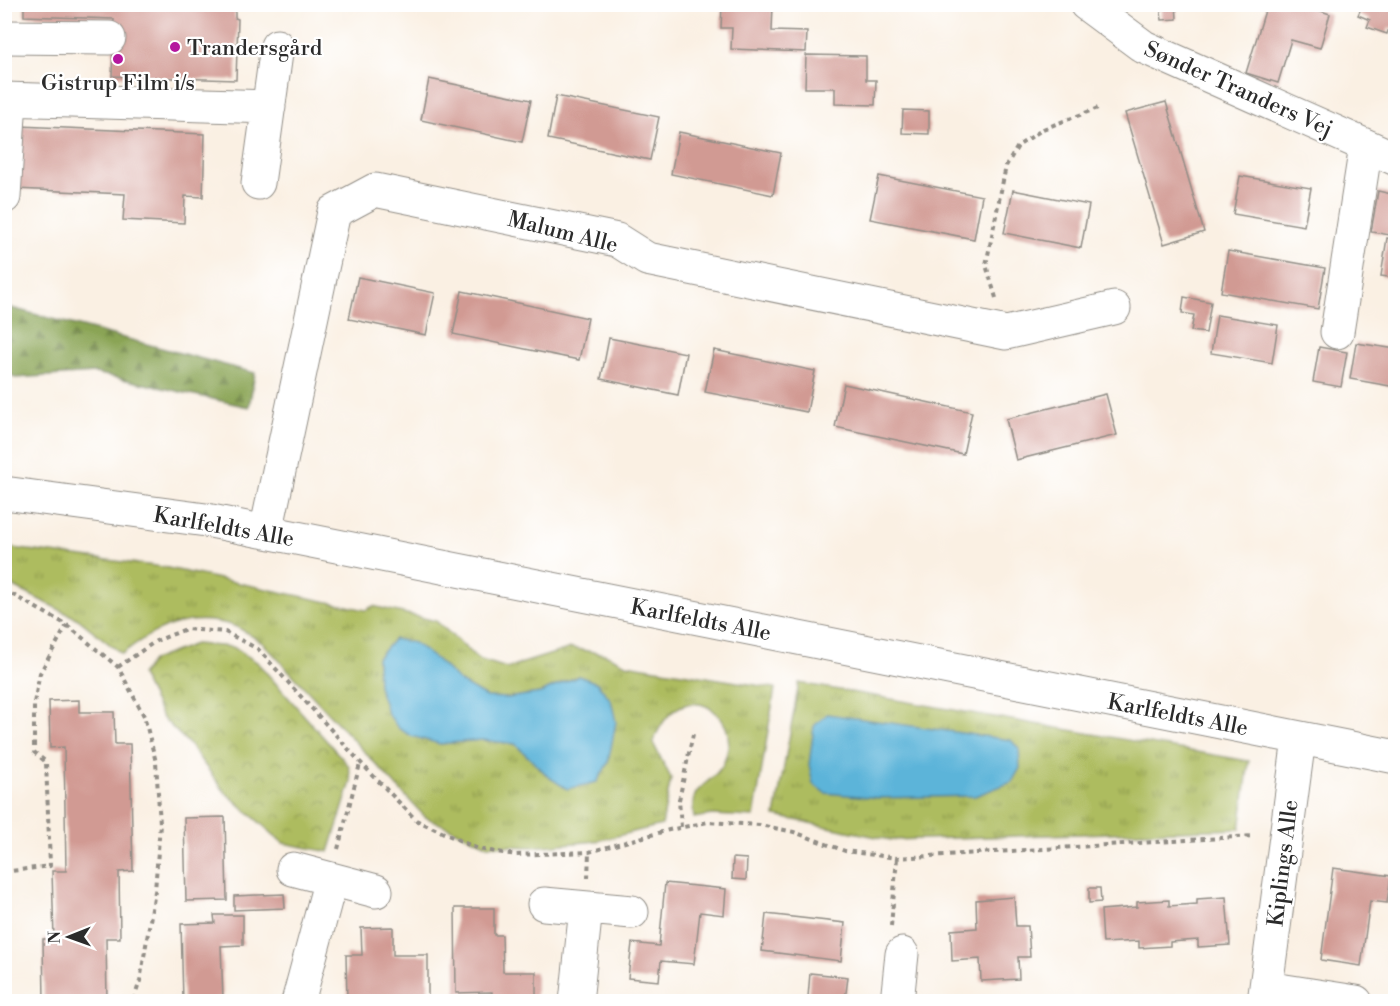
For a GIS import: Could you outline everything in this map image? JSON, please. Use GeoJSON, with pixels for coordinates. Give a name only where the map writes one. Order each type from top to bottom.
{"type":"FeatureCollection","features":[{"type":"Feature","properties":{"kind":"street","name":"Sønder Tranders Vej"},"geometry":{"type":"LineString","coordinates":[[1086,4],[1144,47],[1395,159]]}},
{"type":"Feature","properties":{"kind":"street"},"geometry":{"type":"LineString","coordinates":[[4,37],[109,38]]}},
{"type":"Feature","properties":{"kind":"street"},"geometry":{"type":"LineString","coordinates":[[258,183],[277,46]]}},
{"type":"Feature","properties":{"kind":"street"},"geometry":{"type":"LineString","coordinates":[[4,197],[7,99],[269,107]]}},
{"type":"Feature","properties":{"kind":"street"},"geometry":{"type":"LineString","coordinates":[[1337,332],[1366,146]]}},
{"type":"Feature","properties":{"kind":"street","name":"Malum Alle"},"geometry":{"type":"LineString","coordinates":[[266,532],[334,212],[375,190],[617,240],[647,259],[1005,333],[1114,308]]}},
{"type":"Feature","properties":{"kind":"street","name":"Karlfeldts Alle"},"geometry":{"type":"LineString","coordinates":[[4,493],[206,520],[1395,757]]}},
{"type":"Feature","properties":{"kind":"street","name":"Kiplings Alle"},"geometry":{"type":"LineString","coordinates":[[1299,739],[1265,995],[1356,1002]]}},
{"type":"Feature","properties":{"kind":"street"},"geometry":{"type":"LineString","coordinates":[[293,869],[375,891]]}},
{"type":"Feature","properties":{"kind":"street"},"geometry":{"type":"LineString","coordinates":[[298,1002],[331,879]]}},
{"type":"Feature","properties":{"kind":"street"},"geometry":{"type":"LineString","coordinates":[[544,904],[632,912]]}},
{"type":"Feature","properties":{"kind":"street"},"geometry":{"type":"LineString","coordinates":[[576,1002],[586,908]]}},
{"type":"Feature","properties":{"kind":"street"},"geometry":{"type":"LineString","coordinates":[[897,1002],[903,954]]}},
{"type":"Feature","properties":{"kind":"path"},"geometry":{"type":"LineString","coordinates":[[1005,333],[986,265],[1006,166],[1018,146],[1043,129],[1098,108]]}},
{"type":"Feature","properties":{"kind":"path"},"geometry":{"type":"LineString","coordinates":[[4,590],[67,625],[118,667],[144,716],[156,762],[160,824],[155,891],[140,981],[133,1002]]}},
{"type":"Feature","properties":{"kind":"path"},"geometry":{"type":"LineString","coordinates":[[4,872],[50,866],[46,762],[34,752],[34,703],[40,673],[67,625]]}},
{"type":"Feature","properties":{"kind":"path"},"geometry":{"type":"LineString","coordinates":[[118,667],[156,641],[186,629],[225,632],[258,649],[360,763],[416,820],[478,849],[516,855],[589,852],[708,822],[760,825],[794,832],[845,851],[897,858],[1286,834]]}},
{"type":"Feature","properties":{"kind":"path"},"geometry":{"type":"LineString","coordinates":[[681,827],[679,800],[693,734]]}},
{"type":"Feature","properties":{"kind":"path"},"geometry":{"type":"LineString","coordinates":[[331,879],[360,763]]}},
{"type":"Feature","properties":{"kind":"path"},"geometry":{"type":"LineString","coordinates":[[897,858],[890,949],[903,954]]}},
{"type":"Feature","properties":{"kind":"green space"},"geometry":{"type":"Polygon","coordinates":[[[4,306],[255,373],[249,407],[95,373],[15,378],[5,369],[4,306]]]}},
{"type":"Feature","properties":{"kind":"green space"},"geometry":{"type":"Polygon","coordinates":[[[4,547],[163,567],[366,610],[373,606],[436,621],[478,659],[507,668],[571,648],[605,654],[626,664],[775,688],[754,817],[712,815],[694,818],[693,807],[696,793],[715,775],[724,762],[728,739],[724,723],[713,710],[697,704],[688,704],[670,714],[653,743],[671,778],[662,825],[597,841],[533,847],[487,845],[425,817],[264,644],[239,628],[216,621],[186,622],[159,630],[122,654],[78,619],[14,587],[5,580],[4,547]],[[394,639],[377,658],[378,685],[440,744],[482,740],[515,744],[550,778],[578,676],[540,693],[507,698],[486,697],[460,682],[437,660],[394,639]]]}},
{"type":"Feature","properties":{"kind":"green space"},"geometry":{"type":"Polygon","coordinates":[[[195,644],[233,647],[257,662],[349,766],[351,782],[329,852],[283,843],[225,792],[188,743],[162,717],[141,675],[153,660],[195,644]]]}},
{"type":"Feature","properties":{"kind":"green space"},"geometry":{"type":"Polygon","coordinates":[[[799,683],[1249,761],[1240,829],[891,840],[775,816],[799,683]]]}},
{"type":"Feature","properties":{"kind":"water"},"geometry":{"type":"Polygon","coordinates":[[[394,639],[414,643],[437,660],[460,682],[486,697],[507,698],[540,693],[579,676],[597,683],[611,700],[616,722],[608,763],[597,782],[567,789],[550,778],[515,744],[482,740],[440,744],[411,736],[398,728],[387,712],[378,685],[377,658],[394,639]]]}},
{"type":"Feature","properties":{"kind":"water"},"geometry":{"type":"Polygon","coordinates":[[[827,714],[1011,740],[1019,749],[1020,768],[1012,782],[975,796],[879,798],[825,793],[813,784],[809,765],[814,726],[827,714]]]}},
{"type":"Feature","properties":{"kind":"building","name":"Trandersgård"},"geometry":{"type":"Polygon","coordinates":[[[24,4],[235,4],[235,18],[238,19],[236,80],[112,76],[114,19],[24,16],[24,4]]]}},
{"type":"Feature","properties":{"kind":"building"},"geometry":{"type":"Polygon","coordinates":[[[722,4],[773,4],[772,31],[807,32],[806,52],[731,49],[732,28],[721,28],[722,4]]]}},
{"type":"Feature","properties":{"kind":"building"},"geometry":{"type":"Polygon","coordinates":[[[1160,4],[1176,4],[1177,19],[1162,20],[1160,4]]]}},
{"type":"Feature","properties":{"kind":"building"},"geometry":{"type":"Polygon","coordinates":[[[1267,4],[1300,4],[1330,14],[1320,48],[1291,40],[1278,83],[1246,73],[1267,4]]]}},
{"type":"Feature","properties":{"kind":"building"},"geometry":{"type":"Polygon","coordinates":[[[1363,4],[1396,4],[1396,21],[1392,30],[1389,28],[1387,34],[1367,27],[1370,20],[1358,15],[1363,4]]]}},
{"type":"Feature","properties":{"kind":"building"},"geometry":{"type":"Polygon","coordinates":[[[806,55],[866,56],[866,80],[876,80],[875,105],[835,104],[835,88],[805,88],[806,55]]]}},
{"type":"Feature","properties":{"kind":"building"},"geometry":{"type":"Polygon","coordinates":[[[429,79],[531,100],[522,142],[421,120],[429,79]]]}},
{"type":"Feature","properties":{"kind":"building"},"geometry":{"type":"Polygon","coordinates":[[[556,96],[659,117],[650,160],[548,139],[556,96]]]}},
{"type":"Feature","properties":{"kind":"building"},"geometry":{"type":"Polygon","coordinates":[[[1166,102],[1204,232],[1164,244],[1125,113],[1166,102]]]}},
{"type":"Feature","properties":{"kind":"building"},"geometry":{"type":"Polygon","coordinates":[[[903,110],[929,111],[929,134],[902,133],[903,110]]]}},
{"type":"Feature","properties":{"kind":"building"},"geometry":{"type":"Polygon","coordinates":[[[19,126],[205,134],[203,197],[185,196],[184,223],[123,220],[125,194],[16,189],[19,126]]]}},
{"type":"Feature","properties":{"kind":"building"},"geometry":{"type":"Polygon","coordinates":[[[679,132],[781,153],[773,195],[671,174],[679,132]]]}},
{"type":"Feature","properties":{"kind":"building"},"geometry":{"type":"Polygon","coordinates":[[[879,176],[982,196],[974,239],[870,219],[879,176]]]}},
{"type":"Feature","properties":{"kind":"building"},"geometry":{"type":"Polygon","coordinates":[[[1240,176],[1311,188],[1304,226],[1233,214],[1240,176]]]}},
{"type":"Feature","properties":{"kind":"building"},"geometry":{"type":"Polygon","coordinates":[[[1013,190],[1089,205],[1081,248],[1004,233],[1013,190]]]}},
{"type":"Feature","properties":{"kind":"building"},"geometry":{"type":"Polygon","coordinates":[[[1378,191],[1396,195],[1390,235],[1371,232],[1378,191]]]}},
{"type":"Feature","properties":{"kind":"building"},"geometry":{"type":"Polygon","coordinates":[[[1387,238],[1396,240],[1396,278],[1381,276],[1387,238]]]}},
{"type":"Feature","properties":{"kind":"building"},"geometry":{"type":"Polygon","coordinates":[[[1228,251],[1325,268],[1318,309],[1221,292],[1228,251]]]}},
{"type":"Feature","properties":{"kind":"building"},"geometry":{"type":"Polygon","coordinates":[[[358,277],[435,293],[426,335],[349,319],[358,277]]]}},
{"type":"Feature","properties":{"kind":"building"},"geometry":{"type":"Polygon","coordinates":[[[462,291],[588,318],[579,360],[453,334],[462,291]]]}},
{"type":"Feature","properties":{"kind":"building"},"geometry":{"type":"Polygon","coordinates":[[[1184,297],[1211,302],[1206,333],[1191,331],[1194,315],[1182,313],[1184,297]]]}},
{"type":"Feature","properties":{"kind":"building"},"geometry":{"type":"Polygon","coordinates":[[[1217,315],[1278,325],[1272,363],[1211,353],[1217,315]]]}},
{"type":"Feature","properties":{"kind":"building"},"geometry":{"type":"Polygon","coordinates":[[[609,338],[686,353],[678,395],[601,379],[609,338]]]}},
{"type":"Feature","properties":{"kind":"building"},"geometry":{"type":"Polygon","coordinates":[[[1356,343],[1396,349],[1396,387],[1350,379],[1356,343]]]}},
{"type":"Feature","properties":{"kind":"building"},"geometry":{"type":"Polygon","coordinates":[[[1319,347],[1347,352],[1341,387],[1313,382],[1319,347]]]}},
{"type":"Feature","properties":{"kind":"building"},"geometry":{"type":"Polygon","coordinates":[[[714,350],[815,371],[807,412],[705,392],[714,350]]]}},
{"type":"Feature","properties":{"kind":"building"},"geometry":{"type":"Polygon","coordinates":[[[844,384],[972,412],[963,454],[835,427],[844,384]]]}},
{"type":"Feature","properties":{"kind":"building"},"geometry":{"type":"Polygon","coordinates":[[[1106,394],[1117,435],[1016,460],[1006,419],[1106,394]]]}},
{"type":"Feature","properties":{"kind":"building"},"geometry":{"type":"Polygon","coordinates":[[[79,700],[79,712],[114,712],[115,744],[130,744],[133,871],[119,872],[120,938],[106,938],[107,1002],[44,1002],[43,939],[54,939],[52,871],[66,871],[64,747],[50,748],[49,701],[79,700]]]}},
{"type":"Feature","properties":{"kind":"building"},"geometry":{"type":"Polygon","coordinates":[[[225,817],[227,900],[186,901],[184,818],[225,817]]]}},
{"type":"Feature","properties":{"kind":"building"},"geometry":{"type":"Polygon","coordinates":[[[733,858],[747,859],[746,880],[732,879],[733,858]]]}},
{"type":"Feature","properties":{"kind":"building"},"geometry":{"type":"Polygon","coordinates":[[[1333,868],[1391,876],[1387,903],[1370,901],[1361,966],[1321,960],[1333,868]]]}},
{"type":"Feature","properties":{"kind":"building"},"geometry":{"type":"Polygon","coordinates":[[[665,883],[726,889],[724,915],[700,912],[694,964],[661,961],[659,981],[628,978],[632,943],[659,946],[665,883]]]}},
{"type":"Feature","properties":{"kind":"building"},"geometry":{"type":"Polygon","coordinates":[[[1089,888],[1100,888],[1101,902],[1089,903],[1089,888]]]}},
{"type":"Feature","properties":{"kind":"building"},"geometry":{"type":"Polygon","coordinates":[[[284,894],[285,908],[234,910],[234,896],[284,894]]]}},
{"type":"Feature","properties":{"kind":"building"},"geometry":{"type":"Polygon","coordinates":[[[1014,897],[1016,926],[1028,926],[1030,957],[1018,957],[1019,979],[981,981],[980,959],[952,961],[951,930],[977,928],[976,900],[1014,897]]]}},
{"type":"Feature","properties":{"kind":"building"},"geometry":{"type":"Polygon","coordinates":[[[1226,897],[1230,945],[1198,947],[1198,940],[1170,942],[1170,946],[1139,948],[1139,941],[1103,943],[1101,910],[1137,907],[1137,902],[1169,900],[1169,906],[1197,904],[1197,899],[1226,897]]]}},
{"type":"Feature","properties":{"kind":"building"},"geometry":{"type":"Polygon","coordinates":[[[455,908],[494,908],[494,935],[502,935],[503,972],[536,972],[536,1001],[492,1001],[492,992],[456,993],[455,908]]]}},
{"type":"Feature","properties":{"kind":"building"},"geometry":{"type":"Polygon","coordinates":[[[766,914],[845,923],[841,961],[762,951],[766,914]]]}},
{"type":"Feature","properties":{"kind":"building"},"geometry":{"type":"Polygon","coordinates":[[[214,915],[243,915],[243,945],[221,946],[223,1000],[183,1001],[181,924],[215,923],[214,915]]]}},
{"type":"Feature","properties":{"kind":"building"},"geometry":{"type":"Polygon","coordinates":[[[393,927],[393,955],[428,955],[428,999],[347,1000],[346,955],[362,955],[361,928],[393,927]]]}},
{"type":"Feature","properties":{"kind":"building"},"geometry":{"type":"Polygon","coordinates":[[[810,973],[848,977],[845,1001],[808,997],[810,973]]]}},
{"type":"Feature","properties":{"kind":"place","name":"Trandersgård"},"geometry":{"type":"Point","coordinates":[175,47]}},
{"type":"Feature","properties":{"kind":"place","name":"Gistrup Film i/s"},"geometry":{"type":"Point","coordinates":[118,59]}}]}
